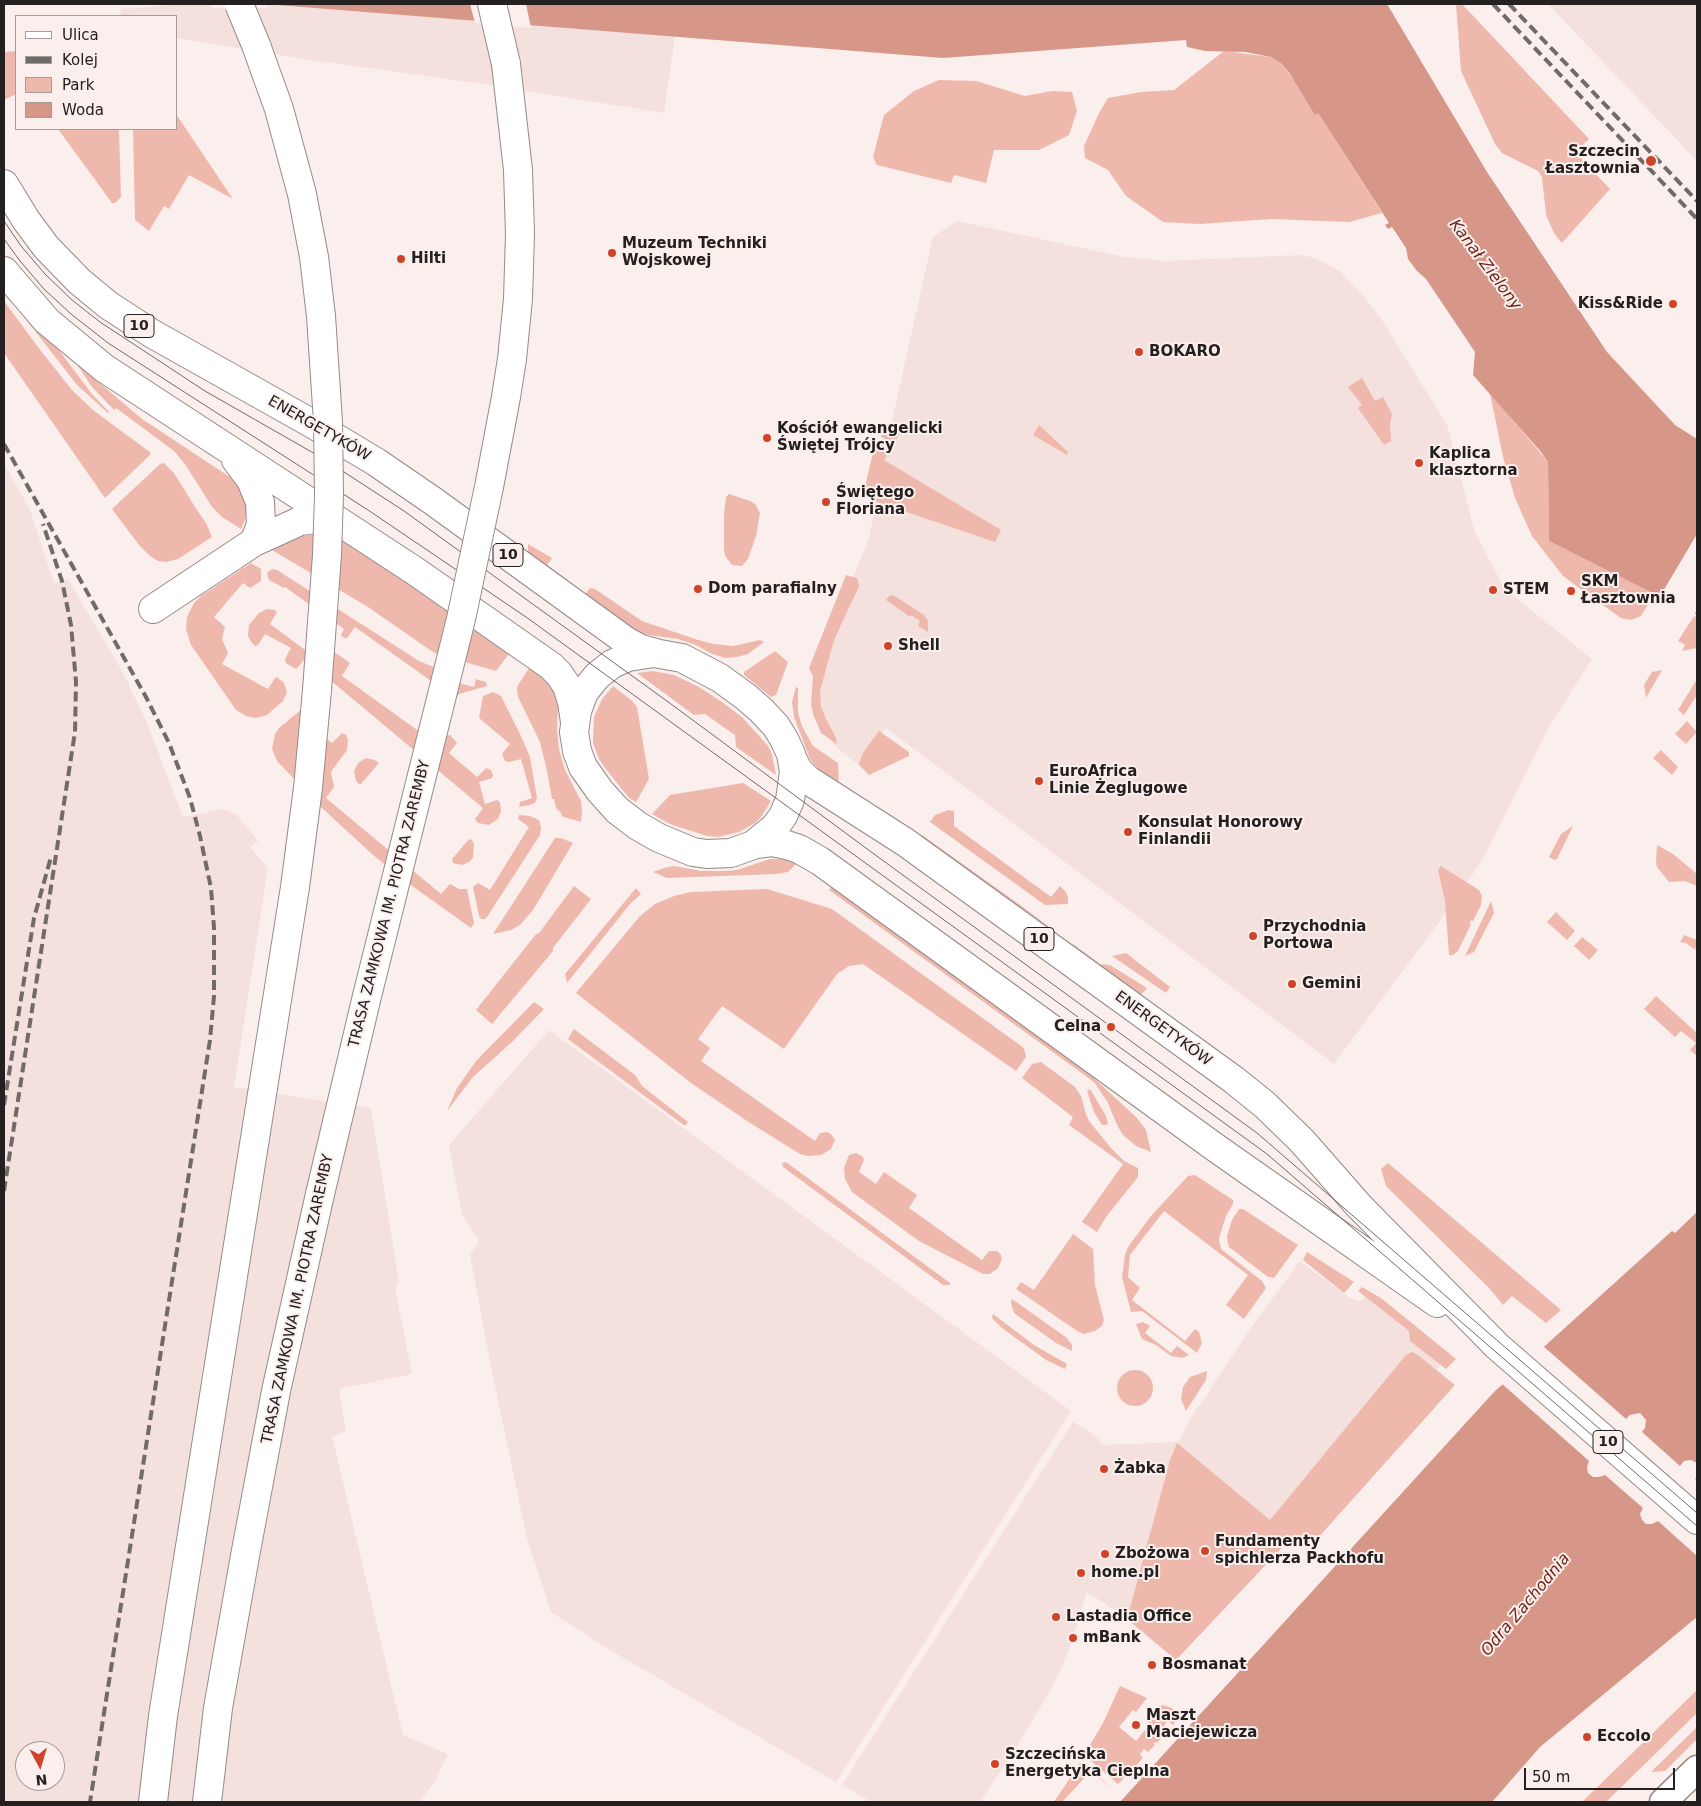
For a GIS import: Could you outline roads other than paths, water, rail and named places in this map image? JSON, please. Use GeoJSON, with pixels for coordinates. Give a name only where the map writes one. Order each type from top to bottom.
{"type":"FeatureCollection","features":[{"type":"Feature","properties":{"kind":"main road"},"geometry":{"type":"LineString","coordinates":[[153,1802],[163,1716],[302,844],[314,735],[327,545],[329,458],[326,388],[321,316],[310,237],[302,194],[279,109],[256,44],[239,4]]}},
{"type":"Feature","properties":{"kind":"main road","name":"TRASA ZAMKOWA IM. PIOTRA ZAREMBY"},"geometry":{"type":"LineString","coordinates":[[207,1802],[218,1708],[278,1382],[366,996],[461,619],[506,397],[518,299],[520,225],[518,170],[506,64],[492,4]]}},
{"type":"Feature","properties":{"kind":"main road","name":"ENERGETYKÓW"},"geometry":{"type":"LineString","coordinates":[[4,184],[26,220],[46,246],[78,280],[108,304],[151,333],[311,423],[376,462],[626,641],[656,653]]}},
{"type":"Feature","properties":{"kind":"main road"},"geometry":{"type":"LineString","coordinates":[[4,272],[39,312],[81,350],[118,377],[423,576],[552,666],[567,686],[575,722]]}},
{"type":"Feature","properties":{"kind":"main road"},"geometry":{"type":"LineString","coordinates":[[210,438],[235,459],[247,473],[255,488],[260,502],[262,518],[259,532],[254,542]]}},
{"type":"Feature","properties":{"kind":"main road"},"geometry":{"type":"LineString","coordinates":[[154,609],[254,542],[300,521],[323,518],[337,520]]}},
{"type":"Feature","properties":{"kind":"main road"},"geometry":{"type":"LineString","coordinates":[[656,653],[674,656],[714,675],[746,697],[778,729],[786,742],[792,758],[793,786],[788,807],[772,831],[756,844],[731,853],[707,854],[693,852],[666,842],[638,826],[613,806],[588,775],[577,751],[574,738],[579,703],[584,692],[596,676],[628,657],[656,653]]}},
{"type":"Feature","properties":{"kind":"main road","name":"ENERGETYKÓW"},"geometry":{"type":"LineString","coordinates":[[792,758],[798,770],[808,780],[905,842],[1227,1075],[1265,1105],[1302,1141],[1359,1206],[1497,1346],[1697,1520]]}},
{"type":"Feature","properties":{"kind":"main road","name":"ENERGETYKÓW"},"geometry":{"type":"LineString","coordinates":[[756,844],[772,842],[787,845],[803,851],[820,861],[1216,1148],[1344,1236],[1497,1346]]}},
{"type":"Feature","properties":{"kind":"street"},"geometry":{"type":"LineString","coordinates":[[1663,1802],[1697,1769]]}},
{"type":"Feature","properties":{"kind":"water","name":"Kanał Zielony"},"geometry":{"type":"Polygon","coordinates":[[[4,4],[1387,4],[1487,172],[1607,352],[1675,425],[1697,439],[1697,615],[1549,541],[1548,462],[1473,375],[1475,352],[1426,279],[1408,259],[1406,248],[1392,227],[1388,229],[1385,225],[1389,223],[1318,113],[1315,115],[1290,74],[1281,63],[1271,57],[1245,52],[1205,51],[1187,47],[1186,40],[943,58],[277,5],[4,4]]]}},
{"type":"Feature","properties":{"kind":"water","name":"Odra Zachodnia"},"geometry":{"type":"Polygon","coordinates":[[[1697,1212],[1697,1617],[1540,1747],[1492,1802],[1120,1802],[1494,1392],[1672,1231],[1675,1233],[1697,1212]]]}},
{"type":"Feature","properties":{"kind":"tram line"},"geometry":{"type":"LineString","coordinates":[[4,221],[21,246],[45,274],[72,300],[100,322],[205,391],[324,459],[404,511],[1257,1133],[1697,1513]]}},
{"type":"Feature","properties":{"kind":"tram line"},"geometry":{"type":"LineString","coordinates":[[4,239],[44,289],[71,314],[108,343],[368,510],[526,617],[1267,1154],[1697,1526]]}},
{"type":"Feature","properties":{"kind":"railway"},"geometry":{"type":"LineString","coordinates":[[1493,4],[1697,219]]}},
{"type":"Feature","properties":{"kind":"railway"},"geometry":{"type":"LineString","coordinates":[[1509,4],[1697,201]]}},
{"type":"Feature","properties":{"kind":"railway"},"geometry":{"type":"LineString","coordinates":[[4,444],[146,697],[169,743],[190,798],[200,836],[211,888],[214,928],[214,996],[210,1040],[90,1802]]}},
{"type":"Feature","properties":{"kind":"railway"},"geometry":{"type":"LineString","coordinates":[[4,1191],[75,732],[76,682],[71,625],[62,581],[43,524]]}},
{"type":"Feature","properties":{"kind":"railway"},"geometry":{"type":"LineString","coordinates":[[4,1105],[34,918],[51,857]]}},
{"type":"Feature","properties":{"kind":"place","name":"Szczecin Łasztownia"},"geometry":{"type":"Point","coordinates":[1651,161]}},
{"type":"Feature","properties":{"kind":"place","name":"Muzeum Techniki Wojskowej"},"geometry":{"type":"Point","coordinates":[612,253]}},
{"type":"Feature","properties":{"kind":"place","name":"Hilti"},"geometry":{"type":"Point","coordinates":[401,259]}},
{"type":"Feature","properties":{"kind":"place","name":"Kiss&Ride"},"geometry":{"type":"Point","coordinates":[1673,304]}},
{"type":"Feature","properties":{"kind":"place","name":"BOKARO"},"geometry":{"type":"Point","coordinates":[1139,352]}},
{"type":"Feature","properties":{"kind":"place","name":"Kościół ewangelicki Świętej Trójcy"},"geometry":{"type":"Point","coordinates":[767,438]}},
{"type":"Feature","properties":{"kind":"place","name":"Kaplica klasztorna"},"geometry":{"type":"Point","coordinates":[1419,463]}},
{"type":"Feature","properties":{"kind":"place","name":"Świętego Floriana"},"geometry":{"type":"Point","coordinates":[826,502]}},
{"type":"Feature","properties":{"kind":"place","name":"Dom parafialny"},"geometry":{"type":"Point","coordinates":[698,589]}},
{"type":"Feature","properties":{"kind":"place","name":"STEM"},"geometry":{"type":"Point","coordinates":[1493,590]}},
{"type":"Feature","properties":{"kind":"place","name":"SKM Łasztownia"},"geometry":{"type":"Point","coordinates":[1571,591]}},
{"type":"Feature","properties":{"kind":"place","name":"Shell"},"geometry":{"type":"Point","coordinates":[888,646]}},
{"type":"Feature","properties":{"kind":"place","name":"EuroAfrica Linie Żeglugowe"},"geometry":{"type":"Point","coordinates":[1039,781]}},
{"type":"Feature","properties":{"kind":"place","name":"Konsulat Honorowy Finlandii"},"geometry":{"type":"Point","coordinates":[1128,832]}},
{"type":"Feature","properties":{"kind":"place","name":"Przychodnia Portowa"},"geometry":{"type":"Point","coordinates":[1253,936]}},
{"type":"Feature","properties":{"kind":"place","name":"Gemini"},"geometry":{"type":"Point","coordinates":[1292,984]}},
{"type":"Feature","properties":{"kind":"place","name":"Celna"},"geometry":{"type":"Point","coordinates":[1111,1027]}},
{"type":"Feature","properties":{"kind":"place","name":"Żabka"},"geometry":{"type":"Point","coordinates":[1104,1469]}},
{"type":"Feature","properties":{"kind":"place","name":"Fundamenty spichlerza Packhofu"},"geometry":{"type":"Point","coordinates":[1205,1551]}},
{"type":"Feature","properties":{"kind":"place","name":"Zbożowa"},"geometry":{"type":"Point","coordinates":[1105,1554]}},
{"type":"Feature","properties":{"kind":"place","name":"home.pl"},"geometry":{"type":"Point","coordinates":[1081,1573]}},
{"type":"Feature","properties":{"kind":"place","name":"Lastadia Office"},"geometry":{"type":"Point","coordinates":[1056,1617]}},
{"type":"Feature","properties":{"kind":"place","name":"mBank"},"geometry":{"type":"Point","coordinates":[1073,1638]}},
{"type":"Feature","properties":{"kind":"place","name":"Bosmanat"},"geometry":{"type":"Point","coordinates":[1152,1665]}},
{"type":"Feature","properties":{"kind":"place","name":"Maszt Maciejewicza"},"geometry":{"type":"Point","coordinates":[1136,1725]}},
{"type":"Feature","properties":{"kind":"place","name":"Eccolo"},"geometry":{"type":"Point","coordinates":[1587,1737]}},
{"type":"Feature","properties":{"kind":"place","name":"Szczecińska Energetyka Cieplna"},"geometry":{"type":"Point","coordinates":[995,1764]}}]}
